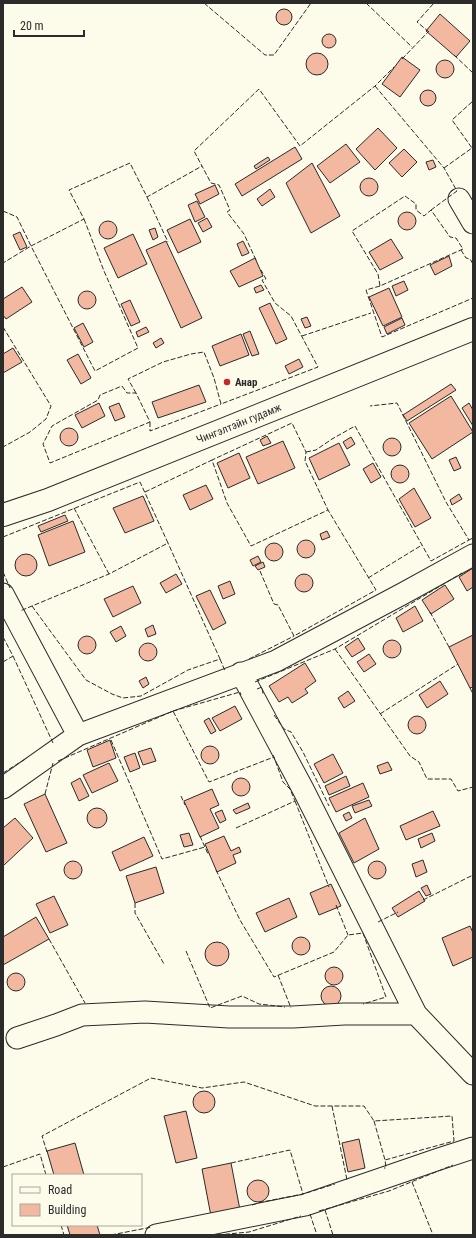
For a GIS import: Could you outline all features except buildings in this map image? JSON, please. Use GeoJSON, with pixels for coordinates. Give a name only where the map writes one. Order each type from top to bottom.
{"type":"FeatureCollection","features":[{"type":"Feature","properties":{"kind":"main road","name":"Чингэлтэйн гудамж"},"geometry":{"type":"LineString","coordinates":[[3,515],[48,500],[473,329]]}},
{"type":"Feature","properties":{"kind":"street"},"geometry":{"type":"LineString","coordinates":[[460,199],[473,223]]}},
{"type":"Feature","properties":{"kind":"street"},"geometry":{"type":"LineString","coordinates":[[3,788],[78,734],[276,661],[404,594],[473,555]]}},
{"type":"Feature","properties":{"kind":"street"},"geometry":{"type":"LineString","coordinates":[[3,594],[78,734]]}},
{"type":"Feature","properties":{"kind":"street"},"geometry":{"type":"LineString","coordinates":[[241,673],[304,791],[416,1014],[473,1074]]}},
{"type":"Feature","properties":{"kind":"street"},"geometry":{"type":"LineString","coordinates":[[17,1038],[82,1015],[145,1012],[229,1017],[416,1014]]}},
{"type":"Feature","properties":{"kind":"street"},"geometry":{"type":"LineString","coordinates":[[156,1235],[306,1205],[473,1148]]}},
{"type":"Feature","properties":{"kind":"fence"},"geometry":{"type":"LineString","coordinates":[[204,3],[265,55],[274,55],[311,3]]}},
{"type":"Feature","properties":{"kind":"fence"},"geometry":{"type":"LineString","coordinates":[[366,3],[412,47]]}},
{"type":"Feature","properties":{"kind":"fence"},"geometry":{"type":"LineString","coordinates":[[429,32],[417,22],[434,3]]}},
{"type":"Feature","properties":{"kind":"fence"},"geometry":{"type":"LineString","coordinates":[[402,59],[428,32]]}},
{"type":"Feature","properties":{"kind":"fence"},"geometry":{"type":"LineString","coordinates":[[454,55],[473,73]]}},
{"type":"Feature","properties":{"kind":"fence"},"geometry":{"type":"LineString","coordinates":[[256,260],[244,234],[227,212],[230,210],[219,185],[211,183],[194,151],[259,89],[300,146],[375,86],[394,67]]}},
{"type":"Feature","properties":{"kind":"fence"},"geometry":{"type":"LineString","coordinates":[[375,86],[444,168],[457,191],[431,210]]}},
{"type":"Feature","properties":{"kind":"fence"},"geometry":{"type":"LineString","coordinates":[[444,168],[472,148],[452,120],[473,101]]}},
{"type":"Feature","properties":{"kind":"fence"},"geometry":{"type":"LineString","coordinates":[[84,219],[104,271],[138,348],[95,371],[31,246],[84,219],[69,190],[130,163],[147,197],[202,166]]}},
{"type":"Feature","properties":{"kind":"fence"},"geometry":{"type":"LineString","coordinates":[[405,196],[416,204],[416,210],[424,216],[431,210],[450,237],[456,238],[463,249],[380,286],[378,274],[352,231],[405,196]]}},
{"type":"Feature","properties":{"kind":"fence"},"geometry":{"type":"LineString","coordinates":[[147,197],[168,242]]}},
{"type":"Feature","properties":{"kind":"fence"},"geometry":{"type":"LineString","coordinates":[[3,211],[17,217],[31,246],[3,263]]}},
{"type":"Feature","properties":{"kind":"fence"},"geometry":{"type":"LineString","coordinates":[[461,250],[466,258],[470,259],[473,264]]}},
{"type":"Feature","properties":{"kind":"fence"},"geometry":{"type":"LineString","coordinates":[[136,393],[128,379],[163,362],[204,352],[214,378],[221,404],[318,367],[291,316],[275,303],[262,280],[266,279],[261,270]]}},
{"type":"Feature","properties":{"kind":"fence"},"geometry":{"type":"LineString","coordinates":[[380,286],[366,290],[382,337],[473,298]]}},
{"type":"Feature","properties":{"kind":"fence"},"geometry":{"type":"LineString","coordinates":[[302,336],[371,313]]}},
{"type":"Feature","properties":{"kind":"fence"},"geometry":{"type":"LineString","coordinates":[[3,327],[51,406],[46,419],[30,432],[3,447]]}},
{"type":"Feature","properties":{"kind":"fence"},"geometry":{"type":"LineString","coordinates":[[122,386],[127,393],[136,393],[150,422],[50,463],[43,444],[52,426],[98,400],[100,395],[122,386]]}},
{"type":"Feature","properties":{"kind":"fence"},"geometry":{"type":"LineString","coordinates":[[306,452],[316,450],[355,426],[431,561],[469,540],[446,502],[397,403],[370,406]]}},
{"type":"Feature","properties":{"kind":"fence"},"geometry":{"type":"LineString","coordinates":[[150,422],[150,431],[221,404]]}},
{"type":"Feature","properties":{"kind":"fence"},"geometry":{"type":"LineString","coordinates":[[145,492],[212,460],[227,503],[251,546],[328,510],[305,461],[306,452],[292,423],[212,460]]}},
{"type":"Feature","properties":{"kind":"fence"},"geometry":{"type":"LineString","coordinates":[[3,537],[140,482],[168,543],[109,574],[20,611]]}},
{"type":"Feature","properties":{"kind":"fence"},"geometry":{"type":"LineString","coordinates":[[74,508],[109,574]]}},
{"type":"Feature","properties":{"kind":"fence"},"geometry":{"type":"LineString","coordinates":[[260,571],[274,604],[278,605],[294,636],[376,590],[328,510]]}},
{"type":"Feature","properties":{"kind":"fence"},"geometry":{"type":"LineString","coordinates":[[469,540],[473,538]]}},
{"type":"Feature","properties":{"kind":"fence"},"geometry":{"type":"LineString","coordinates":[[32,606],[86,680],[112,694],[123,698],[141,696],[188,670],[220,659],[168,543]]}},
{"type":"Feature","properties":{"kind":"fence"},"geometry":{"type":"LineString","coordinates":[[368,578],[422,545]]}},
{"type":"Feature","properties":{"kind":"fence"},"geometry":{"type":"LineString","coordinates":[[3,572],[10,588]]}},
{"type":"Feature","properties":{"kind":"fence"},"geometry":{"type":"LineString","coordinates":[[255,682],[335,649],[462,573]]}},
{"type":"Feature","properties":{"kind":"fence"},"geometry":{"type":"LineString","coordinates":[[430,612],[449,647],[451,646]]}},
{"type":"Feature","properties":{"kind":"fence"},"geometry":{"type":"LineString","coordinates":[[249,659],[294,636]]}},
{"type":"Feature","properties":{"kind":"fence"},"geometry":{"type":"LineString","coordinates":[[3,637],[13,656],[3,662]]}},
{"type":"Feature","properties":{"kind":"fence"},"geometry":{"type":"LineString","coordinates":[[335,649],[410,756],[419,762],[427,779],[451,779],[458,791],[473,787]]}},
{"type":"Feature","properties":{"kind":"fence"},"geometry":{"type":"LineString","coordinates":[[13,656],[53,743]]}},
{"type":"Feature","properties":{"kind":"fence"},"geometry":{"type":"LineString","coordinates":[[220,659],[225,671]]}},
{"type":"Feature","properties":{"kind":"fence"},"geometry":{"type":"LineString","coordinates":[[380,714],[458,664]]}},
{"type":"Feature","properties":{"kind":"fence"},"geometry":{"type":"LineString","coordinates":[[257,689],[262,687],[263,694]]}},
{"type":"Feature","properties":{"kind":"fence"},"geometry":{"type":"LineString","coordinates":[[470,688],[473,694]]}},
{"type":"Feature","properties":{"kind":"fence"},"geometry":{"type":"LineString","coordinates":[[173,711],[240,692],[241,695]]}},
{"type":"Feature","properties":{"kind":"fence"},"geometry":{"type":"LineString","coordinates":[[58,761],[173,711],[209,782],[274,757],[273,755]]}},
{"type":"Feature","properties":{"kind":"fence"},"geometry":{"type":"LineString","coordinates":[[274,715],[284,729],[291,732],[303,752],[329,806]]}},
{"type":"Feature","properties":{"kind":"fence"},"geometry":{"type":"LineString","coordinates":[[111,740],[162,859],[205,847]]}},
{"type":"Feature","properties":{"kind":"fence"},"geometry":{"type":"LineString","coordinates":[[236,828],[295,801],[290,789],[283,782],[274,757]]}},
{"type":"Feature","properties":{"kind":"fence"},"geometry":{"type":"LineString","coordinates":[[3,773],[27,758]]}},
{"type":"Feature","properties":{"kind":"fence"},"geometry":{"type":"LineString","coordinates":[[45,794],[53,763]]}},
{"type":"Feature","properties":{"kind":"fence"},"geometry":{"type":"LineString","coordinates":[[181,796],[185,805]]}},
{"type":"Feature","properties":{"kind":"fence"},"geometry":{"type":"LineString","coordinates":[[295,801],[329,887]]}},
{"type":"Feature","properties":{"kind":"fence"},"geometry":{"type":"LineString","coordinates":[[200,836],[208,854]]}},
{"type":"Feature","properties":{"kind":"fence"},"geometry":{"type":"LineString","coordinates":[[216,870],[240,920],[274,977],[334,952],[348,935],[363,933],[386,997],[363,1004]]}},
{"type":"Feature","properties":{"kind":"fence"},"geometry":{"type":"LineString","coordinates":[[423,900],[473,875]]}},
{"type":"Feature","properties":{"kind":"fence"},"geometry":{"type":"LineString","coordinates":[[135,903],[135,913],[164,964]]}},
{"type":"Feature","properties":{"kind":"fence"},"geometry":{"type":"LineString","coordinates":[[336,905],[348,935]]}},
{"type":"Feature","properties":{"kind":"fence"},"geometry":{"type":"LineString","coordinates":[[378,922],[398,912]]}},
{"type":"Feature","properties":{"kind":"fence"},"geometry":{"type":"LineString","coordinates":[[49,939],[85,1003]]}},
{"type":"Feature","properties":{"kind":"fence"},"geometry":{"type":"LineString","coordinates":[[186,951],[210,1008],[242,996],[259,1004],[285,1007]]}},
{"type":"Feature","properties":{"kind":"fence"},"geometry":{"type":"LineString","coordinates":[[278,975],[291,1008]]}},
{"type":"Feature","properties":{"kind":"fence"},"geometry":{"type":"LineString","coordinates":[[47,1152],[42,1136],[151,1078],[202,1088],[244,1082],[315,1106],[364,1106],[374,1121],[452,1116],[454,1141],[385,1160],[386,1168],[384,1168]]}},
{"type":"Feature","properties":{"kind":"fence"},"geometry":{"type":"LineString","coordinates":[[332,1106],[347,1180]]}},
{"type":"Feature","properties":{"kind":"fence"},"geometry":{"type":"LineString","coordinates":[[374,1121],[385,1160]]}},
{"type":"Feature","properties":{"kind":"fence"},"geometry":{"type":"LineString","coordinates":[[231,1163],[290,1150],[303,1194]]}},
{"type":"Feature","properties":{"kind":"fence"},"geometry":{"type":"LineString","coordinates":[[3,1167],[40,1154],[46,1174]]}},
{"type":"Feature","properties":{"kind":"fence"},"geometry":{"type":"LineString","coordinates":[[319,1211],[389,1191],[453,1165]]}},
{"type":"Feature","properties":{"kind":"fence"},"geometry":{"type":"LineString","coordinates":[[412,1182],[433,1235]]}},
{"type":"Feature","properties":{"kind":"fence"},"geometry":{"type":"LineString","coordinates":[[252,1205],[303,1194],[335,1184]]}},
{"type":"Feature","properties":{"kind":"fence"},"geometry":{"type":"LineString","coordinates":[[325,1210],[333,1235]]}},
{"type":"Feature","properties":{"kind":"fence"},"geometry":{"type":"LineString","coordinates":[[310,1214],[317,1235]]}},
{"type":"Feature","properties":{"kind":"fence"},"geometry":{"type":"LineString","coordinates":[[218,1235],[249,1232],[301,1216]]}},
{"type":"Feature","properties":{"kind":"fence"},"geometry":{"type":"LineString","coordinates":[[61,1226],[64,1235]]}},
{"type":"Feature","properties":{"kind":"fence"},"geometry":{"type":"LineString","coordinates":[[111,1235],[152,1227]]}},
{"type":"Feature","properties":{"kind":"place","name":"Анар"},"geometry":{"type":"Point","coordinates":[227,382]}}]}
